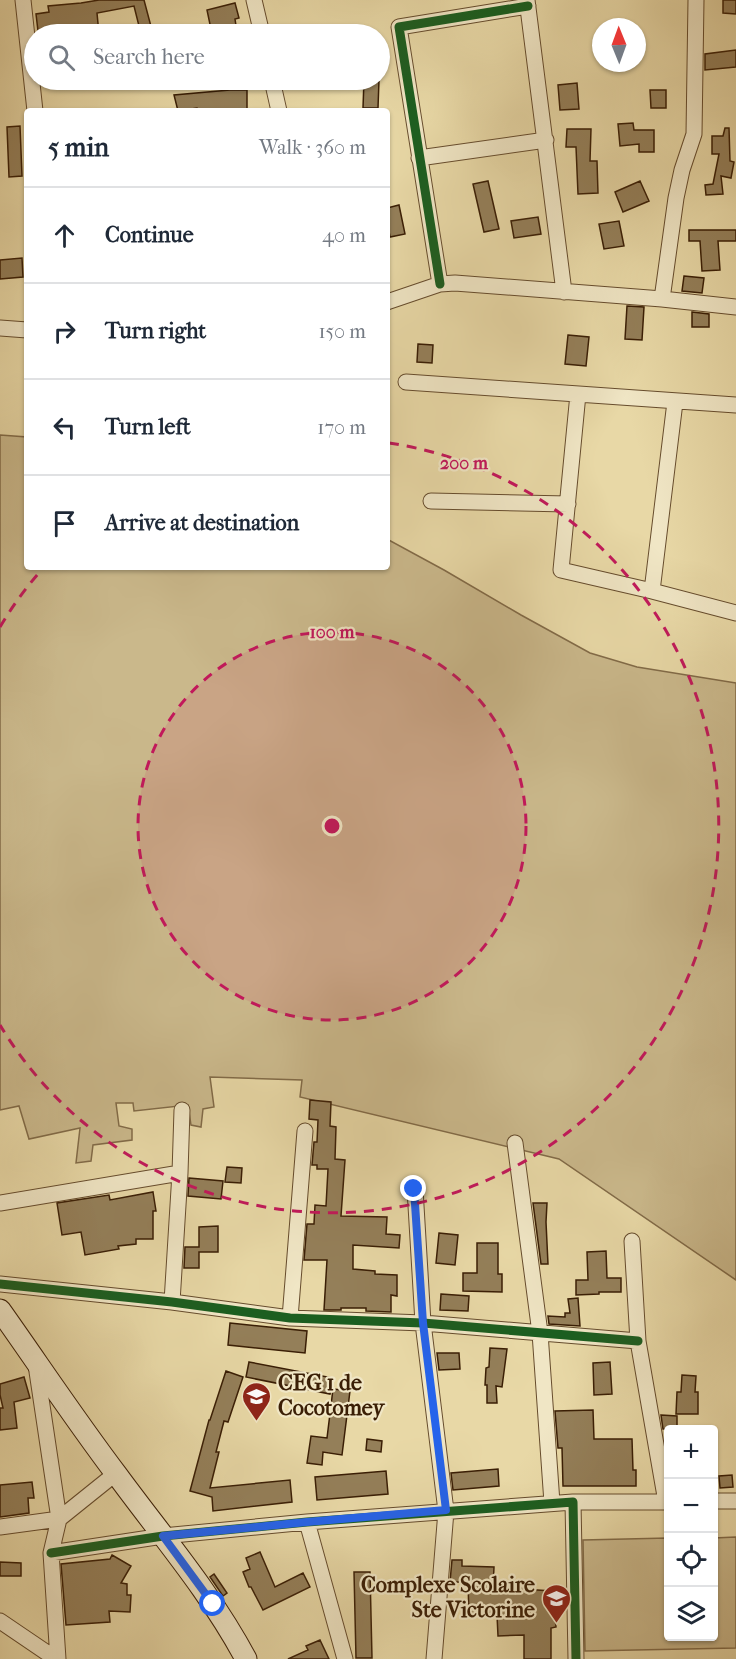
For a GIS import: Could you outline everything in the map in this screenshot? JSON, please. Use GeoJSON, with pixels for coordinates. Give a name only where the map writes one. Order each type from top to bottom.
{"type":"FeatureCollection","features":[{"type":"Feature","properties":{"kind":"main road"},"geometry":{"type":"LineString","coordinates":[[0,1310],[116,1474],[213,1604],[246,1659]]}},
{"type":"Feature","properties":{"kind":"street"},"geometry":{"type":"LineString","coordinates":[[23,0],[26,24]]}},
{"type":"Feature","properties":{"kind":"street"},"geometry":{"type":"LineString","coordinates":[[254,0],[260,24]]}},
{"type":"Feature","properties":{"kind":"street"},"geometry":{"type":"LineString","coordinates":[[662,299],[676,198],[682,170],[694,134],[696,0]]}},
{"type":"Feature","properties":{"kind":"street"},"geometry":{"type":"LineString","coordinates":[[440,284],[399,27],[527,3],[564,292]]}},
{"type":"Feature","properties":{"kind":"street"},"geometry":{"type":"LineString","coordinates":[[33,90],[35,108]]}},
{"type":"Feature","properties":{"kind":"street"},"geometry":{"type":"LineString","coordinates":[[274,90],[278,108]]}},
{"type":"Feature","properties":{"kind":"street"},"geometry":{"type":"LineString","coordinates":[[419,158],[546,140]]}},
{"type":"Feature","properties":{"kind":"street"},"geometry":{"type":"LineString","coordinates":[[390,301],[440,284],[455,283],[736,307]]}},
{"type":"Feature","properties":{"kind":"street"},"geometry":{"type":"LineString","coordinates":[[0,327],[24,330]]}},
{"type":"Feature","properties":{"kind":"street"},"geometry":{"type":"LineString","coordinates":[[406,382],[736,405]]}},
{"type":"Feature","properties":{"kind":"street"},"geometry":{"type":"LineString","coordinates":[[578,394],[561,570],[736,613]]}},
{"type":"Feature","properties":{"kind":"street"},"geometry":{"type":"LineString","coordinates":[[652,591],[675,402]]}},
{"type":"Feature","properties":{"kind":"street"},"geometry":{"type":"LineString","coordinates":[[431,501],[568,504]]}},
{"type":"Feature","properties":{"kind":"street"},"geometry":{"type":"LineString","coordinates":[[172,1302],[182,1110]]}},
{"type":"Feature","properties":{"kind":"street"},"geometry":{"type":"LineString","coordinates":[[290,1318],[305,1131]]}},
{"type":"Feature","properties":{"kind":"street"},"geometry":{"type":"LineString","coordinates":[[515,1143],[540,1334],[552,1503]]}},
{"type":"Feature","properties":{"kind":"street"},"geometry":{"type":"LineString","coordinates":[[0,1203],[180,1173]]}},
{"type":"Feature","properties":{"kind":"street"},"geometry":{"type":"LineString","coordinates":[[414,1189],[423,1323],[446,1510],[434,1659]]}},
{"type":"Feature","properties":{"kind":"street"},"geometry":{"type":"LineString","coordinates":[[632,1241],[638,1341],[664,1485]]}},
{"type":"Feature","properties":{"kind":"street"},"geometry":{"type":"LineString","coordinates":[[0,1284],[172,1302],[290,1318],[423,1323],[638,1341]]}},
{"type":"Feature","properties":{"kind":"street"},"geometry":{"type":"LineString","coordinates":[[36,1360],[59,1519],[51,1552],[57,1659]]}},
{"type":"Feature","properties":{"kind":"street"},"geometry":{"type":"LineString","coordinates":[[0,1527],[59,1519],[116,1474]]}},
{"type":"Feature","properties":{"kind":"street"},"geometry":{"type":"LineString","coordinates":[[718,1501],[736,1501]]}},
{"type":"Feature","properties":{"kind":"street"},"geometry":{"type":"LineString","coordinates":[[573,1502],[576,1659]]}},
{"type":"Feature","properties":{"kind":"street"},"geometry":{"type":"LineString","coordinates":[[51,1552],[163,1536],[446,1510],[573,1502],[664,1502]]}},
{"type":"Feature","properties":{"kind":"street"},"geometry":{"type":"LineString","coordinates":[[307,1522],[345,1659]]}},
{"type":"Feature","properties":{"kind":"street"},"geometry":{"type":"LineString","coordinates":[[0,1621],[57,1659]]}},
{"type":"Feature","properties":{"kind":"shaded area"},"geometry":{"type":"Polygon","coordinates":[[[0,435],[24,437],[24,570],[390,570],[390,541],[590,653],[637,667],[736,683],[736,1280],[559,1159],[300,1097],[302,1080],[210,1077],[214,1107],[203,1109],[201,1127],[191,1125],[188,1105],[134,1111],[133,1103],[116,1103],[119,1126],[132,1129],[132,1140],[93,1145],[91,1161],[76,1163],[80,1128],[29,1139],[19,1106],[0,1110],[0,435]]]}},
{"type":"Feature","properties":{"kind":"shaded area"},"geometry":{"type":"Polygon","coordinates":[[[736,1537],[736,1648],[585,1651],[583,1540],[664,1538],[664,1641],[718,1641],[718,1538],[736,1537]]]}},
{"type":"Feature","properties":{"kind":"building"},"geometry":{"type":"Polygon","coordinates":[[[99,0],[144,0],[150,24],[138,24],[134,6],[97,13],[98,24],[37,24],[36,14],[49,12],[48,6],[99,0]]]}},
{"type":"Feature","properties":{"kind":"building"},"geometry":{"type":"Polygon","coordinates":[[[723,0],[736,0],[736,14],[723,13],[723,0]]]}},
{"type":"Feature","properties":{"kind":"building"},"geometry":{"type":"Polygon","coordinates":[[[235,3],[239,18],[235,19],[236,24],[210,24],[207,10],[235,3]]]}},
{"type":"Feature","properties":{"kind":"building"},"geometry":{"type":"Polygon","coordinates":[[[736,50],[736,67],[705,70],[705,54],[736,50]]]}},
{"type":"Feature","properties":{"kind":"building"},"geometry":{"type":"Polygon","coordinates":[[[577,83],[579,109],[560,110],[558,85],[577,83]]]}},
{"type":"Feature","properties":{"kind":"building"},"geometry":{"type":"Polygon","coordinates":[[[247,90],[247,108],[177,108],[174,95],[247,90]]]}},
{"type":"Feature","properties":{"kind":"building"},"geometry":{"type":"Polygon","coordinates":[[[364,90],[379,90],[378,108],[363,108],[364,90]]]}},
{"type":"Feature","properties":{"kind":"building"},"geometry":{"type":"Polygon","coordinates":[[[650,90],[666,90],[666,108],[651,108],[650,90]]]}},
{"type":"Feature","properties":{"kind":"building"},"geometry":{"type":"Polygon","coordinates":[[[633,123],[634,130],[654,130],[654,152],[639,152],[639,144],[620,146],[618,124],[633,123]]]}},
{"type":"Feature","properties":{"kind":"building"},"geometry":{"type":"Polygon","coordinates":[[[20,126],[22,176],[9,177],[7,127],[20,126]]]}},
{"type":"Feature","properties":{"kind":"building"},"geometry":{"type":"Polygon","coordinates":[[[725,128],[729,128],[730,161],[734,162],[731,178],[721,176],[723,194],[706,195],[705,185],[713,184],[719,154],[712,154],[712,136],[723,136],[725,128]]]}},
{"type":"Feature","properties":{"kind":"building"},"geometry":{"type":"Polygon","coordinates":[[[567,129],[591,129],[590,161],[597,161],[598,193],[578,194],[576,147],[566,147],[567,129]]]}},
{"type":"Feature","properties":{"kind":"building"},"geometry":{"type":"Polygon","coordinates":[[[488,181],[499,229],[484,232],[473,184],[488,181]]]}},
{"type":"Feature","properties":{"kind":"building"},"geometry":{"type":"Polygon","coordinates":[[[640,181],[649,201],[623,212],[615,192],[640,181]]]}},
{"type":"Feature","properties":{"kind":"building"},"geometry":{"type":"Polygon","coordinates":[[[399,205],[405,234],[390,237],[390,207],[399,205]]]}},
{"type":"Feature","properties":{"kind":"building"},"geometry":{"type":"Polygon","coordinates":[[[538,217],[541,234],[514,238],[511,221],[538,217]]]}},
{"type":"Feature","properties":{"kind":"building"},"geometry":{"type":"Polygon","coordinates":[[[619,221],[624,246],[604,249],[599,224],[619,221]]]}},
{"type":"Feature","properties":{"kind":"building"},"geometry":{"type":"Polygon","coordinates":[[[689,230],[736,230],[736,241],[718,241],[720,270],[702,271],[700,241],[689,241],[689,230]]]}},
{"type":"Feature","properties":{"kind":"building"},"geometry":{"type":"Polygon","coordinates":[[[22,258],[23,277],[0,279],[0,260],[22,258]]]}},
{"type":"Feature","properties":{"kind":"building"},"geometry":{"type":"Polygon","coordinates":[[[684,276],[704,278],[702,293],[682,291],[684,276]]]}},
{"type":"Feature","properties":{"kind":"building"},"geometry":{"type":"Polygon","coordinates":[[[627,306],[644,307],[642,340],[625,339],[627,306]]]}},
{"type":"Feature","properties":{"kind":"building"},"geometry":{"type":"Polygon","coordinates":[[[692,312],[709,314],[709,327],[692,327],[692,312]]]}},
{"type":"Feature","properties":{"kind":"building"},"geometry":{"type":"Polygon","coordinates":[[[568,335],[589,337],[586,366],[565,364],[568,335]]]}},
{"type":"Feature","properties":{"kind":"building"},"geometry":{"type":"Polygon","coordinates":[[[418,344],[433,345],[432,363],[417,362],[418,344]]]}},
{"type":"Feature","properties":{"kind":"building"},"geometry":{"type":"Polygon","coordinates":[[[310,1100],[331,1102],[330,1126],[336,1127],[335,1159],[345,1160],[341,1216],[387,1217],[386,1234],[400,1235],[399,1248],[353,1245],[353,1269],[375,1271],[375,1274],[397,1275],[397,1296],[391,1295],[391,1312],[366,1311],[366,1308],[324,1310],[327,1260],[304,1260],[307,1224],[314,1224],[315,1205],[326,1206],[328,1169],[317,1169],[317,1165],[312,1165],[314,1142],[317,1142],[318,1120],[309,1119],[310,1100]]]}},
{"type":"Feature","properties":{"kind":"building"},"geometry":{"type":"Polygon","coordinates":[[[227,1167],[242,1168],[241,1183],[225,1182],[227,1167]]]}},
{"type":"Feature","properties":{"kind":"building"},"geometry":{"type":"Polygon","coordinates":[[[189,1178],[223,1181],[221,1199],[188,1196],[189,1178]]]}},
{"type":"Feature","properties":{"kind":"building"},"geometry":{"type":"Polygon","coordinates":[[[153,1192],[156,1211],[153,1211],[153,1239],[136,1239],[136,1244],[118,1246],[119,1249],[85,1255],[81,1232],[62,1235],[57,1203],[109,1195],[110,1200],[153,1192]]]}},
{"type":"Feature","properties":{"kind":"building"},"geometry":{"type":"Polygon","coordinates":[[[533,1203],[547,1203],[548,1264],[541,1264],[533,1203]]]}},
{"type":"Feature","properties":{"kind":"building"},"geometry":{"type":"Polygon","coordinates":[[[218,1226],[218,1252],[199,1252],[199,1268],[184,1268],[185,1247],[199,1247],[199,1227],[218,1226]]]}},
{"type":"Feature","properties":{"kind":"building"},"geometry":{"type":"Polygon","coordinates":[[[439,1233],[458,1235],[455,1265],[436,1263],[439,1233]]]}},
{"type":"Feature","properties":{"kind":"building"},"geometry":{"type":"Polygon","coordinates":[[[477,1243],[498,1243],[498,1274],[502,1274],[502,1292],[463,1291],[463,1273],[477,1273],[477,1243]]]}},
{"type":"Feature","properties":{"kind":"building"},"geometry":{"type":"Polygon","coordinates":[[[606,1251],[607,1278],[621,1278],[621,1292],[576,1295],[576,1280],[588,1280],[587,1252],[606,1251]]]}},
{"type":"Feature","properties":{"kind":"building"},"geometry":{"type":"Polygon","coordinates":[[[441,1294],[469,1296],[468,1311],[440,1310],[441,1294]]]}},
{"type":"Feature","properties":{"kind":"building"},"geometry":{"type":"Polygon","coordinates":[[[578,1298],[580,1326],[549,1324],[548,1316],[565,1317],[565,1313],[570,1313],[568,1299],[578,1298]]]}},
{"type":"Feature","properties":{"kind":"building"},"geometry":{"type":"Polygon","coordinates":[[[230,1323],[307,1331],[305,1353],[228,1345],[230,1323]]]}},
{"type":"Feature","properties":{"kind":"building"},"geometry":{"type":"Polygon","coordinates":[[[490,1348],[507,1349],[502,1387],[496,1386],[497,1403],[487,1403],[487,1385],[485,1385],[490,1348]]]}},
{"type":"Feature","properties":{"kind":"building"},"geometry":{"type":"Polygon","coordinates":[[[437,1353],[459,1353],[460,1369],[439,1370],[437,1353]]]}},
{"type":"Feature","properties":{"kind":"building"},"geometry":{"type":"Polygon","coordinates":[[[249,1362],[333,1378],[330,1394],[246,1377],[249,1362]]]}},
{"type":"Feature","properties":{"kind":"building"},"geometry":{"type":"Polygon","coordinates":[[[610,1362],[612,1394],[594,1395],[593,1363],[610,1362]]]}},
{"type":"Feature","properties":{"kind":"building"},"geometry":{"type":"Polygon","coordinates":[[[226,1371],[243,1377],[228,1422],[224,1421],[210,1488],[290,1480],[292,1502],[213,1511],[212,1497],[190,1491],[209,1420],[226,1371]]]}},
{"type":"Feature","properties":{"kind":"building"},"geometry":{"type":"Polygon","coordinates":[[[682,1375],[696,1376],[695,1392],[698,1392],[698,1414],[676,1414],[677,1392],[681,1392],[682,1375]]]}},
{"type":"Feature","properties":{"kind":"building"},"geometry":{"type":"Polygon","coordinates":[[[24,1377],[30,1398],[14,1402],[17,1428],[0,1430],[0,1408],[3,1408],[0,1384],[24,1377]]]}},
{"type":"Feature","properties":{"kind":"building"},"geometry":{"type":"Polygon","coordinates":[[[333,1389],[350,1391],[342,1455],[323,1452],[322,1465],[307,1463],[311,1436],[327,1438],[333,1389]]]}},
{"type":"Feature","properties":{"kind":"building"},"geometry":{"type":"Polygon","coordinates":[[[593,1410],[594,1439],[632,1439],[636,1486],[563,1486],[562,1448],[558,1448],[555,1411],[593,1410]]]}},
{"type":"Feature","properties":{"kind":"building"},"geometry":{"type":"Polygon","coordinates":[[[661,1415],[677,1416],[677,1425],[664,1425],[663,1429],[661,1415]]]}},
{"type":"Feature","properties":{"kind":"building"},"geometry":{"type":"Polygon","coordinates":[[[367,1439],[382,1441],[381,1452],[366,1450],[367,1439]]]}},
{"type":"Feature","properties":{"kind":"building"},"geometry":{"type":"Polygon","coordinates":[[[498,1469],[499,1486],[453,1490],[451,1473],[498,1469]]]}},
{"type":"Feature","properties":{"kind":"building"},"geometry":{"type":"Polygon","coordinates":[[[386,1471],[388,1494],[317,1500],[315,1477],[386,1471]]]}},
{"type":"Feature","properties":{"kind":"building"},"geometry":{"type":"Polygon","coordinates":[[[732,1475],[733,1487],[720,1488],[719,1476],[732,1475]]]}},
{"type":"Feature","properties":{"kind":"building"},"geometry":{"type":"Polygon","coordinates":[[[32,1482],[34,1498],[28,1498],[29,1513],[0,1517],[0,1485],[32,1482]]]}},
{"type":"Feature","properties":{"kind":"building"},"geometry":{"type":"Polygon","coordinates":[[[260,1552],[275,1587],[303,1573],[310,1587],[263,1610],[243,1572],[250,1569],[246,1558],[260,1552]]]}},
{"type":"Feature","properties":{"kind":"building"},"geometry":{"type":"Polygon","coordinates":[[[112,1555],[131,1566],[121,1583],[127,1584],[127,1595],[131,1595],[130,1612],[109,1611],[110,1622],[66,1625],[61,1564],[110,1559],[112,1555]]]}},
{"type":"Feature","properties":{"kind":"building"},"geometry":{"type":"Polygon","coordinates":[[[452,1560],[462,1560],[462,1566],[494,1567],[493,1588],[552,1591],[556,1627],[551,1628],[551,1659],[524,1659],[524,1635],[498,1636],[497,1615],[469,1616],[468,1582],[450,1582],[452,1560]]]}},
{"type":"Feature","properties":{"kind":"building"},"geometry":{"type":"Polygon","coordinates":[[[0,1562],[21,1563],[21,1576],[0,1576],[0,1562]]]}},
{"type":"Feature","properties":{"kind":"building"},"geometry":{"type":"Polygon","coordinates":[[[354,1572],[370,1572],[372,1658],[356,1658],[354,1572]]]}},
{"type":"Feature","properties":{"kind":"building"},"geometry":{"type":"Polygon","coordinates":[[[214,1574],[227,1593],[223,1596],[210,1577],[214,1574]]]}},
{"type":"Feature","properties":{"kind":"building"},"geometry":{"type":"Polygon","coordinates":[[[320,1640],[329,1659],[288,1659],[308,1650],[306,1646],[320,1640]]]}},
{"type":"Feature","properties":{"kind":"cycle path"},"geometry":{"type":"LineString","coordinates":[[440,284],[399,27],[528,6]]}},
{"type":"Feature","properties":{"kind":"cycle path"},"geometry":{"type":"LineString","coordinates":[[0,1284],[172,1302],[290,1318],[423,1323],[638,1341]]}},
{"type":"Feature","properties":{"kind":"cycle path"},"geometry":{"type":"LineString","coordinates":[[51,1553],[163,1536],[307,1522],[573,1502],[576,1659]]}},
{"type":"Feature","properties":{"kind":"place","name":"CEG 1 de Cocotomey"},"geometry":{"type":"Point","coordinates":[257,1422]}},
{"type":"Feature","properties":{"kind":"place","name":"Complexe Scolaire Ste Victorine"},"geometry":{"type":"Point","coordinates":[556,1624]}},
{"type":"Feature","properties":{"kind":"route"},"geometry":{"type":"LineString","coordinates":[[213,1604],[163,1536],[446,1510],[423,1323],[414,1189]]}}]}
